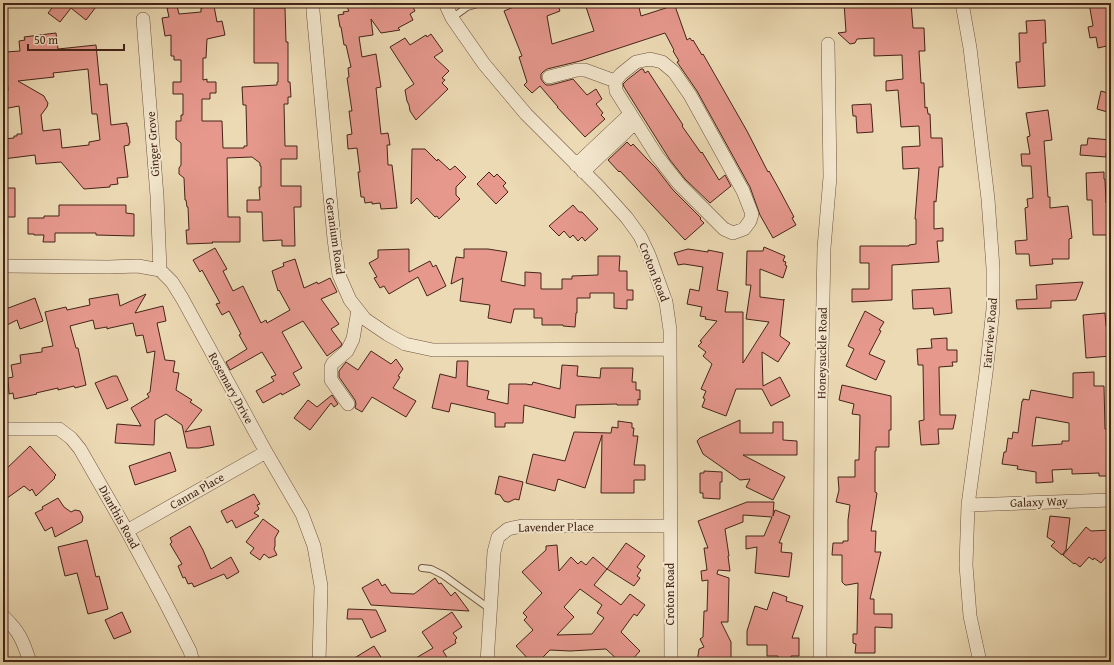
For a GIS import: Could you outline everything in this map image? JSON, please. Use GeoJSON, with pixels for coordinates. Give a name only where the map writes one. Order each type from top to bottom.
{"type":"FeatureCollection","features":[{"type":"Feature","properties":{"kind":"street","name":"Geranium Road"},"geometry":{"type":"LineString","coordinates":[[313,3],[334,239],[339,275],[350,300],[366,319],[387,334],[405,344],[433,350],[670,349]]}},
{"type":"Feature","properties":{"kind":"street","name":"Croton Road"},"geometry":{"type":"LineString","coordinates":[[445,3],[452,18],[489,70],[526,114],[627,218],[640,236],[649,254],[666,302],[670,330],[670,662]]}},
{"type":"Feature","properties":{"kind":"street","name":"Fairview Road"},"geometry":{"type":"LineString","coordinates":[[962,3],[970,48],[988,199],[993,268],[994,309],[968,505],[966,565],[970,616],[980,662]]}},
{"type":"Feature","properties":{"kind":"street","name":"Ginger Grove"},"geometry":{"type":"LineString","coordinates":[[143,19],[157,196],[160,270]]}},
{"type":"Feature","properties":{"kind":"street","name":"Honeysuckle Road"},"geometry":{"type":"LineString","coordinates":[[820,662],[821,401],[824,248],[830,177],[828,44]]}},
{"type":"Feature","properties":{"kind":"street"},"geometry":{"type":"LineString","coordinates":[[650,58],[662,62],[674,72],[690,95],[744,191],[752,214],[750,221],[744,229],[733,233],[724,229],[713,216],[679,184],[657,156],[633,119],[616,92],[616,81],[621,74],[636,62],[650,58]]}},
{"type":"Feature","properties":{"kind":"street"},"geometry":{"type":"LineString","coordinates":[[549,77],[577,70],[585,70],[616,81]]}},
{"type":"Feature","properties":{"kind":"street"},"geometry":{"type":"LineString","coordinates":[[579,168],[633,119]]}},
{"type":"Feature","properties":{"kind":"street"},"geometry":{"type":"LineString","coordinates":[[3,266],[138,266],[160,270]]}},
{"type":"Feature","properties":{"kind":"street","name":"Rosemary Drive"},"geometry":{"type":"LineString","coordinates":[[160,270],[172,282],[182,298],[266,452],[302,514],[314,546],[321,586],[319,662]]}},
{"type":"Feature","properties":{"kind":"street"},"geometry":{"type":"LineString","coordinates":[[348,404],[331,380],[331,368],[333,363],[347,351],[353,338],[358,310]]}},
{"type":"Feature","properties":{"kind":"street","name":"Dianthis Road"},"geometry":{"type":"LineString","coordinates":[[3,429],[59,429],[71,438],[80,449],[127,531],[164,600],[190,651],[193,662]]}},
{"type":"Feature","properties":{"kind":"street","name":"Canna Place"},"geometry":{"type":"LineString","coordinates":[[127,531],[266,452]]}},
{"type":"Feature","properties":{"kind":"street","name":"Galaxy Way"},"geometry":{"type":"LineString","coordinates":[[968,505],[1111,500]]}},
{"type":"Feature","properties":{"kind":"street","name":"Lavender Place"},"geometry":{"type":"LineString","coordinates":[[487,662],[494,552],[498,537],[508,529],[522,526],[670,526]]}},
{"type":"Feature","properties":{"kind":"street"},"geometry":{"type":"LineString","coordinates":[[3,616],[13,625],[23,640],[30,662]]}},
{"type":"Feature","properties":{"kind":"lane"},"geometry":{"type":"LineString","coordinates":[[452,18],[468,8],[481,3]]}},
{"type":"Feature","properties":{"kind":"lane"},"geometry":{"type":"LineString","coordinates":[[422,568],[431,569],[444,575],[490,609]]}},
{"type":"Feature","properties":{"kind":"building"},"geometry":{"type":"Polygon","coordinates":[[[56,3],[99,3],[86,20],[71,8],[60,22],[48,13],[56,3]]]}},
{"type":"Feature","properties":{"kind":"building"},"geometry":{"type":"Polygon","coordinates":[[[345,3],[411,3],[415,11],[410,14],[413,20],[398,28],[400,30],[381,33],[371,19],[373,35],[359,37],[362,57],[376,54],[381,87],[376,88],[381,134],[388,133],[390,145],[387,145],[388,165],[392,165],[397,208],[381,209],[380,203],[365,203],[364,197],[361,197],[357,148],[348,149],[347,135],[352,134],[349,111],[352,111],[347,78],[349,77],[348,68],[351,67],[346,45],[344,45],[338,15],[349,11],[345,3]]]}},
{"type":"Feature","properties":{"kind":"building"},"geometry":{"type":"Polygon","coordinates":[[[523,3],[557,3],[560,11],[547,16],[552,44],[594,31],[586,7],[599,3],[638,3],[641,16],[675,6],[687,40],[690,38],[692,41],[693,40],[702,55],[703,54],[747,131],[768,172],[769,171],[779,189],[794,217],[792,218],[796,225],[773,238],[760,215],[750,187],[697,91],[677,62],[679,61],[665,33],[580,61],[547,69],[541,74],[541,79],[546,85],[573,79],[587,95],[596,89],[602,99],[596,104],[603,113],[601,115],[605,119],[585,137],[540,86],[532,93],[524,85],[527,82],[519,57],[522,56],[504,11],[523,3]]]}},
{"type":"Feature","properties":{"kind":"building"},"geometry":{"type":"Polygon","coordinates":[[[844,3],[911,3],[913,28],[924,28],[925,51],[919,51],[921,83],[924,83],[925,108],[927,107],[928,114],[930,114],[931,138],[942,138],[943,167],[939,167],[936,202],[934,201],[934,229],[943,228],[943,241],[937,241],[939,262],[892,265],[892,300],[852,302],[852,289],[869,289],[869,263],[860,263],[860,246],[909,246],[916,244],[915,219],[919,168],[903,169],[902,147],[920,146],[919,126],[901,127],[898,90],[886,91],[886,81],[903,79],[902,55],[874,56],[874,38],[857,39],[855,43],[850,44],[838,33],[846,32],[844,3]]]}},
{"type":"Feature","properties":{"kind":"building"},"geometry":{"type":"Polygon","coordinates":[[[1089,3],[1107,3],[1111,26],[1111,45],[1098,48],[1096,37],[1090,38],[1088,27],[1093,26],[1089,3]]]}},
{"type":"Feature","properties":{"kind":"building"},"geometry":{"type":"Polygon","coordinates":[[[177,6],[179,14],[201,12],[201,8],[214,6],[217,22],[222,21],[225,35],[207,39],[206,58],[203,58],[203,80],[207,79],[207,82],[216,82],[216,93],[210,93],[210,99],[202,99],[202,121],[222,121],[223,148],[244,148],[244,146],[247,146],[246,105],[243,105],[242,87],[277,85],[278,82],[278,63],[254,63],[254,8],[285,8],[286,42],[288,42],[288,82],[290,82],[291,97],[288,97],[288,104],[284,104],[285,146],[297,146],[297,159],[281,159],[281,186],[301,186],[301,207],[294,207],[295,246],[282,246],[282,240],[263,241],[262,212],[247,212],[247,200],[260,200],[259,187],[261,187],[261,166],[260,163],[252,157],[227,158],[228,217],[240,217],[240,242],[187,244],[186,230],[189,230],[188,207],[185,200],[184,178],[179,174],[179,168],[181,165],[181,143],[176,139],[176,121],[181,121],[181,115],[183,115],[183,94],[173,94],[173,82],[181,82],[181,60],[174,60],[174,56],[171,56],[171,35],[165,36],[162,18],[169,17],[167,8],[177,6]]]}},
{"type":"Feature","properties":{"kind":"building"},"geometry":{"type":"Polygon","coordinates":[[[1045,20],[1046,43],[1043,43],[1045,86],[1018,88],[1016,62],[1020,62],[1019,33],[1027,33],[1026,21],[1045,20]]]}},
{"type":"Feature","properties":{"kind":"building"},"geometry":{"type":"Polygon","coordinates":[[[56,33],[58,49],[96,45],[100,85],[107,84],[111,125],[127,123],[128,126],[130,143],[129,145],[124,146],[128,177],[117,178],[118,184],[110,185],[110,187],[84,189],[61,162],[36,164],[35,155],[3,159],[3,139],[14,138],[17,134],[22,134],[19,106],[3,109],[3,92],[8,91],[5,52],[20,51],[19,41],[25,40],[24,37],[56,33]],[[88,69],[53,73],[54,77],[18,81],[44,96],[48,103],[41,115],[43,131],[60,129],[62,148],[89,145],[89,142],[100,140],[97,114],[92,114],[88,69]]]}},
{"type":"Feature","properties":{"kind":"building"},"geometry":{"type":"Polygon","coordinates":[[[431,34],[443,51],[434,57],[449,71],[442,78],[445,80],[442,83],[448,89],[416,120],[410,111],[405,90],[414,84],[390,47],[405,38],[410,45],[426,35],[427,37],[431,34]]]}},
{"type":"Feature","properties":{"kind":"building"},"geometry":{"type":"Polygon","coordinates":[[[643,69],[645,73],[648,71],[683,125],[682,126],[701,153],[702,152],[719,180],[725,175],[731,186],[710,203],[685,179],[670,160],[624,87],[623,84],[643,69]]]}},
{"type":"Feature","properties":{"kind":"building"},"geometry":{"type":"Polygon","coordinates":[[[1101,91],[1111,94],[1111,113],[1097,109],[1101,91]]]}},
{"type":"Feature","properties":{"kind":"building"},"geometry":{"type":"Polygon","coordinates":[[[871,104],[873,132],[857,133],[856,116],[853,116],[852,105],[871,104]]]}},
{"type":"Feature","properties":{"kind":"building"},"geometry":{"type":"Polygon","coordinates":[[[1048,110],[1052,140],[1044,141],[1050,208],[1068,206],[1072,238],[1069,239],[1069,259],[1052,259],[1053,264],[1030,266],[1029,254],[1016,254],[1015,241],[1027,240],[1025,208],[1028,207],[1027,199],[1033,198],[1031,166],[1022,166],[1021,154],[1030,154],[1027,137],[1030,136],[1026,113],[1048,110]]]}},
{"type":"Feature","properties":{"kind":"building"},"geometry":{"type":"Polygon","coordinates":[[[1088,138],[1111,140],[1111,154],[1106,153],[1106,157],[1080,155],[1081,145],[1087,145],[1088,138]]]}},
{"type":"Feature","properties":{"kind":"building"},"geometry":{"type":"Polygon","coordinates":[[[627,142],[631,146],[633,144],[656,168],[673,190],[701,218],[700,219],[704,223],[685,240],[608,160],[627,142]]]}},
{"type":"Feature","properties":{"kind":"building"},"geometry":{"type":"Polygon","coordinates":[[[412,149],[425,149],[437,161],[438,159],[450,170],[455,166],[466,177],[456,187],[456,195],[460,199],[439,219],[437,216],[435,217],[417,198],[411,204],[412,149]]]}},
{"type":"Feature","properties":{"kind":"building"},"geometry":{"type":"Polygon","coordinates":[[[489,172],[494,177],[497,174],[506,183],[503,186],[508,192],[496,204],[477,184],[489,172]]]}},
{"type":"Feature","properties":{"kind":"building"},"geometry":{"type":"Polygon","coordinates":[[[1104,172],[1106,203],[1111,203],[1111,235],[1093,235],[1092,200],[1087,200],[1086,173],[1104,172]]]}},
{"type":"Feature","properties":{"kind":"building"},"geometry":{"type":"Polygon","coordinates":[[[3,188],[15,188],[15,217],[3,217],[3,188]]]}},
{"type":"Feature","properties":{"kind":"building"},"geometry":{"type":"Polygon","coordinates":[[[59,205],[126,205],[126,213],[134,214],[134,236],[96,235],[96,233],[55,233],[55,242],[43,242],[44,235],[28,234],[28,218],[59,216],[59,205]]]}},
{"type":"Feature","properties":{"kind":"building"},"geometry":{"type":"Polygon","coordinates":[[[573,205],[598,229],[585,241],[582,237],[578,241],[573,235],[570,238],[564,231],[559,236],[549,226],[573,205]]]}},
{"type":"Feature","properties":{"kind":"building"},"geometry":{"type":"Polygon","coordinates":[[[764,247],[785,256],[783,261],[786,262],[785,265],[787,266],[783,278],[760,269],[760,297],[784,300],[780,336],[790,343],[778,362],[762,352],[763,386],[780,377],[790,396],[771,406],[762,389],[736,389],[726,416],[702,407],[705,399],[703,398],[706,391],[701,389],[712,364],[703,356],[706,352],[698,346],[702,342],[700,341],[717,321],[705,319],[706,317],[700,316],[702,307],[687,304],[690,289],[699,291],[703,267],[684,264],[678,265],[674,253],[688,249],[708,252],[708,250],[723,253],[717,290],[728,292],[725,312],[743,312],[743,363],[769,322],[746,319],[751,285],[746,285],[747,251],[763,251],[764,247]]]}},
{"type":"Feature","properties":{"kind":"building"},"geometry":{"type":"Polygon","coordinates":[[[215,248],[227,269],[223,271],[233,291],[243,286],[261,323],[266,320],[267,323],[290,310],[279,290],[278,291],[272,271],[284,266],[283,263],[295,259],[304,288],[317,282],[318,284],[330,278],[337,292],[321,299],[339,324],[331,329],[342,344],[341,346],[327,356],[303,321],[282,332],[302,368],[293,373],[300,385],[263,403],[256,391],[274,381],[271,377],[276,375],[262,352],[230,370],[226,362],[247,349],[239,335],[241,334],[229,311],[222,315],[216,304],[220,303],[202,270],[200,272],[193,260],[215,248]]]}},
{"type":"Feature","properties":{"kind":"building"},"geometry":{"type":"Polygon","coordinates":[[[409,249],[409,272],[430,261],[433,267],[436,265],[446,286],[427,296],[418,277],[389,294],[384,286],[380,288],[374,278],[377,277],[369,263],[378,258],[378,250],[409,249]]]}},
{"type":"Feature","properties":{"kind":"building"},"geometry":{"type":"Polygon","coordinates":[[[464,249],[488,249],[507,252],[501,281],[525,286],[525,272],[541,273],[541,289],[562,289],[562,279],[572,279],[572,276],[598,275],[598,256],[620,256],[619,271],[627,271],[627,290],[633,290],[633,300],[627,300],[627,309],[614,308],[614,293],[590,293],[590,298],[577,298],[575,327],[563,325],[542,325],[542,318],[534,318],[534,309],[514,309],[511,323],[488,318],[490,305],[460,301],[463,278],[451,284],[456,257],[464,258],[464,249]]]}},
{"type":"Feature","properties":{"kind":"building"},"geometry":{"type":"Polygon","coordinates":[[[1083,282],[1076,300],[1051,301],[1051,308],[1017,309],[1016,300],[1037,299],[1036,285],[1083,282]]]}},
{"type":"Feature","properties":{"kind":"building"},"geometry":{"type":"Polygon","coordinates":[[[950,288],[952,313],[934,315],[933,308],[913,309],[912,290],[950,288]]]}},
{"type":"Feature","properties":{"kind":"building"},"geometry":{"type":"Polygon","coordinates":[[[118,294],[120,306],[146,294],[135,313],[163,306],[166,321],[157,323],[165,360],[175,361],[173,372],[179,373],[176,390],[192,400],[190,402],[202,410],[185,432],[210,426],[214,445],[199,448],[187,448],[182,425],[166,414],[155,420],[154,445],[115,443],[117,424],[141,426],[131,408],[149,397],[147,394],[150,392],[155,351],[147,353],[143,335],[136,336],[133,323],[107,329],[107,327],[95,329],[93,320],[70,326],[76,348],[78,348],[86,385],[58,390],[58,388],[14,399],[13,393],[9,394],[8,378],[13,377],[11,365],[21,363],[20,355],[42,352],[42,348],[53,346],[45,312],[66,307],[67,310],[90,305],[89,299],[118,294]]]}},
{"type":"Feature","properties":{"kind":"building"},"geometry":{"type":"Polygon","coordinates":[[[35,298],[43,321],[20,329],[17,320],[3,327],[3,310],[35,298]]]}},
{"type":"Feature","properties":{"kind":"building"},"geometry":{"type":"Polygon","coordinates":[[[865,311],[884,322],[869,354],[885,361],[876,380],[846,366],[854,349],[848,346],[865,311]]]}},
{"type":"Feature","properties":{"kind":"building"},"geometry":{"type":"Polygon","coordinates":[[[1105,313],[1106,326],[1111,325],[1111,356],[1086,358],[1083,315],[1105,313]]]}},
{"type":"Feature","properties":{"kind":"building"},"geometry":{"type":"Polygon","coordinates":[[[947,338],[947,350],[957,350],[957,362],[952,362],[953,366],[939,367],[940,415],[956,415],[953,429],[938,429],[939,444],[921,445],[919,421],[924,420],[923,365],[918,365],[917,349],[932,348],[931,339],[947,338]]]}},
{"type":"Feature","properties":{"kind":"building"},"geometry":{"type":"Polygon","coordinates":[[[371,351],[391,364],[396,359],[403,369],[393,388],[416,401],[406,417],[372,397],[362,412],[355,408],[355,400],[339,377],[339,371],[346,362],[358,370],[371,351]]]}},
{"type":"Feature","properties":{"kind":"building"},"geometry":{"type":"Polygon","coordinates":[[[457,361],[468,361],[467,386],[489,391],[487,399],[508,404],[509,384],[532,385],[533,382],[560,389],[562,365],[578,366],[577,376],[600,378],[601,368],[633,368],[632,382],[636,382],[636,390],[640,390],[640,400],[638,399],[638,405],[576,405],[575,418],[524,405],[523,423],[505,423],[505,427],[495,427],[495,413],[451,403],[449,412],[432,408],[440,374],[456,378],[457,361]]]}},
{"type":"Feature","properties":{"kind":"building"},"geometry":{"type":"Polygon","coordinates":[[[1094,372],[1094,386],[1104,386],[1105,429],[1111,429],[1110,476],[1099,476],[1099,473],[1072,474],[1072,469],[1052,470],[1053,482],[1036,483],[1036,472],[1017,469],[1018,466],[1002,464],[1008,438],[1012,439],[1013,432],[1018,433],[1022,401],[1023,399],[1029,400],[1031,390],[1073,398],[1073,373],[1094,372]],[[1036,417],[1032,446],[1062,444],[1062,441],[1069,441],[1069,423],[1036,417]]]}},
{"type":"Feature","properties":{"kind":"building"},"geometry":{"type":"Polygon","coordinates":[[[113,376],[117,376],[128,400],[107,409],[95,383],[113,376]]]}},
{"type":"Feature","properties":{"kind":"building"},"geometry":{"type":"Polygon","coordinates":[[[842,385],[891,396],[891,430],[889,430],[889,447],[876,447],[875,451],[875,492],[877,493],[871,531],[876,531],[875,552],[881,552],[870,599],[874,599],[874,614],[892,614],[892,628],[875,627],[875,653],[855,653],[856,644],[853,643],[853,634],[857,634],[858,583],[845,585],[842,582],[842,555],[832,555],[833,543],[843,543],[843,541],[848,541],[850,505],[836,502],[839,490],[838,477],[855,477],[855,460],[859,460],[860,415],[852,414],[854,404],[839,400],[842,385]]]}},
{"type":"Feature","properties":{"kind":"building"},"geometry":{"type":"Polygon","coordinates":[[[332,395],[338,404],[334,407],[331,403],[310,430],[294,418],[308,400],[317,407],[332,395]]]}},
{"type":"Feature","properties":{"kind":"building"},"geometry":{"type":"Polygon","coordinates":[[[740,420],[740,433],[773,433],[773,422],[783,422],[783,440],[797,441],[797,455],[743,455],[785,477],[773,500],[746,487],[750,479],[740,480],[703,454],[697,441],[700,438],[740,420]]]}},
{"type":"Feature","properties":{"kind":"building"},"geometry":{"type":"Polygon","coordinates":[[[618,421],[632,423],[632,428],[634,428],[633,436],[638,436],[634,465],[645,465],[645,480],[634,480],[634,493],[601,493],[602,435],[585,488],[558,479],[555,491],[526,483],[533,454],[565,461],[574,432],[611,433],[612,427],[618,428],[618,421]]]}},
{"type":"Feature","properties":{"kind":"building"},"geometry":{"type":"Polygon","coordinates":[[[30,446],[56,475],[54,477],[55,478],[36,496],[32,489],[30,491],[24,486],[3,501],[3,472],[30,446]]]}},
{"type":"Feature","properties":{"kind":"building"},"geometry":{"type":"Polygon","coordinates":[[[170,452],[176,471],[135,485],[129,466],[170,452]]]}},
{"type":"Feature","properties":{"kind":"building"},"geometry":{"type":"Polygon","coordinates":[[[704,471],[722,472],[722,482],[720,482],[720,499],[703,498],[703,493],[700,493],[700,473],[704,473],[704,471]]]}},
{"type":"Feature","properties":{"kind":"building"},"geometry":{"type":"Polygon","coordinates":[[[499,476],[523,482],[519,500],[515,499],[507,502],[504,501],[500,495],[495,494],[499,476]]]}},
{"type":"Feature","properties":{"kind":"building"},"geometry":{"type":"Polygon","coordinates":[[[254,494],[260,504],[257,505],[259,509],[254,513],[259,516],[236,528],[232,520],[227,523],[221,511],[254,494]]]}},
{"type":"Feature","properties":{"kind":"building"},"geometry":{"type":"Polygon","coordinates":[[[58,498],[64,507],[71,512],[75,510],[80,511],[83,517],[82,522],[55,537],[52,527],[45,531],[35,513],[43,509],[42,507],[58,498]]]}},
{"type":"Feature","properties":{"kind":"building"},"geometry":{"type":"Polygon","coordinates":[[[747,502],[774,502],[773,516],[775,510],[790,516],[779,543],[782,543],[781,552],[792,553],[789,577],[755,573],[757,547],[746,549],[746,536],[764,536],[772,517],[743,515],[743,522],[725,529],[730,571],[718,570],[717,574],[729,578],[728,622],[721,622],[731,642],[731,662],[697,662],[699,649],[704,647],[700,639],[703,637],[704,611],[707,611],[708,580],[702,581],[701,571],[707,570],[704,548],[708,548],[698,521],[747,502]]]}},
{"type":"Feature","properties":{"kind":"building"},"geometry":{"type":"Polygon","coordinates":[[[1050,516],[1070,518],[1066,550],[1062,555],[1051,546],[1055,542],[1047,537],[1050,516]]]}},
{"type":"Feature","properties":{"kind":"building"},"geometry":{"type":"Polygon","coordinates":[[[263,519],[279,531],[275,538],[274,549],[277,555],[269,558],[264,554],[260,560],[250,553],[254,548],[246,542],[263,519]]]}},
{"type":"Feature","properties":{"kind":"building"},"geometry":{"type":"Polygon","coordinates":[[[190,526],[211,569],[231,557],[239,572],[227,579],[224,574],[194,587],[192,583],[188,584],[185,577],[183,578],[178,566],[182,564],[170,544],[172,542],[170,538],[190,526]]]}},
{"type":"Feature","properties":{"kind":"building"},"geometry":{"type":"Polygon","coordinates":[[[1086,527],[1091,531],[1111,530],[1111,551],[1101,563],[1094,558],[1093,560],[1089,557],[1080,567],[1063,555],[1086,527]]]}},
{"type":"Feature","properties":{"kind":"building"},"geometry":{"type":"Polygon","coordinates":[[[87,540],[96,577],[99,576],[108,609],[88,614],[77,573],[65,576],[58,547],[87,540]]]}},
{"type":"Feature","properties":{"kind":"building"},"geometry":{"type":"Polygon","coordinates":[[[626,543],[645,556],[637,567],[641,570],[637,576],[640,578],[634,586],[607,569],[626,543]]]}},
{"type":"Feature","properties":{"kind":"building"},"geometry":{"type":"Polygon","coordinates":[[[557,545],[559,571],[571,557],[578,564],[581,561],[586,565],[593,557],[607,569],[594,585],[621,605],[630,594],[645,605],[637,616],[634,614],[621,632],[640,651],[630,662],[620,662],[606,649],[570,651],[550,650],[538,662],[531,662],[516,646],[533,630],[524,620],[527,617],[523,613],[542,593],[522,572],[546,550],[546,546],[557,545]],[[580,589],[564,607],[574,617],[557,635],[592,634],[604,618],[597,613],[602,605],[580,589]]]}},
{"type":"Feature","properties":{"kind":"building"},"geometry":{"type":"Polygon","coordinates":[[[435,578],[451,596],[455,592],[469,611],[371,605],[362,588],[378,579],[382,586],[385,584],[391,593],[414,594],[435,578]]]}},
{"type":"Feature","properties":{"kind":"building"},"geometry":{"type":"Polygon","coordinates":[[[773,592],[787,597],[786,601],[803,606],[792,638],[799,638],[799,656],[791,656],[791,662],[778,662],[778,656],[767,656],[767,645],[747,645],[747,631],[755,606],[767,610],[773,592]]]}},
{"type":"Feature","properties":{"kind":"building"},"geometry":{"type":"Polygon","coordinates":[[[348,609],[376,610],[386,631],[371,638],[362,619],[347,619],[348,609]]]}},
{"type":"Feature","properties":{"kind":"building"},"geometry":{"type":"Polygon","coordinates":[[[122,612],[131,632],[114,639],[105,620],[122,612]]]}},
{"type":"Feature","properties":{"kind":"building"},"geometry":{"type":"Polygon","coordinates":[[[452,612],[462,627],[453,633],[457,638],[455,640],[456,643],[443,651],[450,662],[409,662],[433,648],[422,632],[452,612]]]}},
{"type":"Feature","properties":{"kind":"building"},"geometry":{"type":"Polygon","coordinates":[[[374,646],[384,662],[348,662],[374,646]]]}}]}
